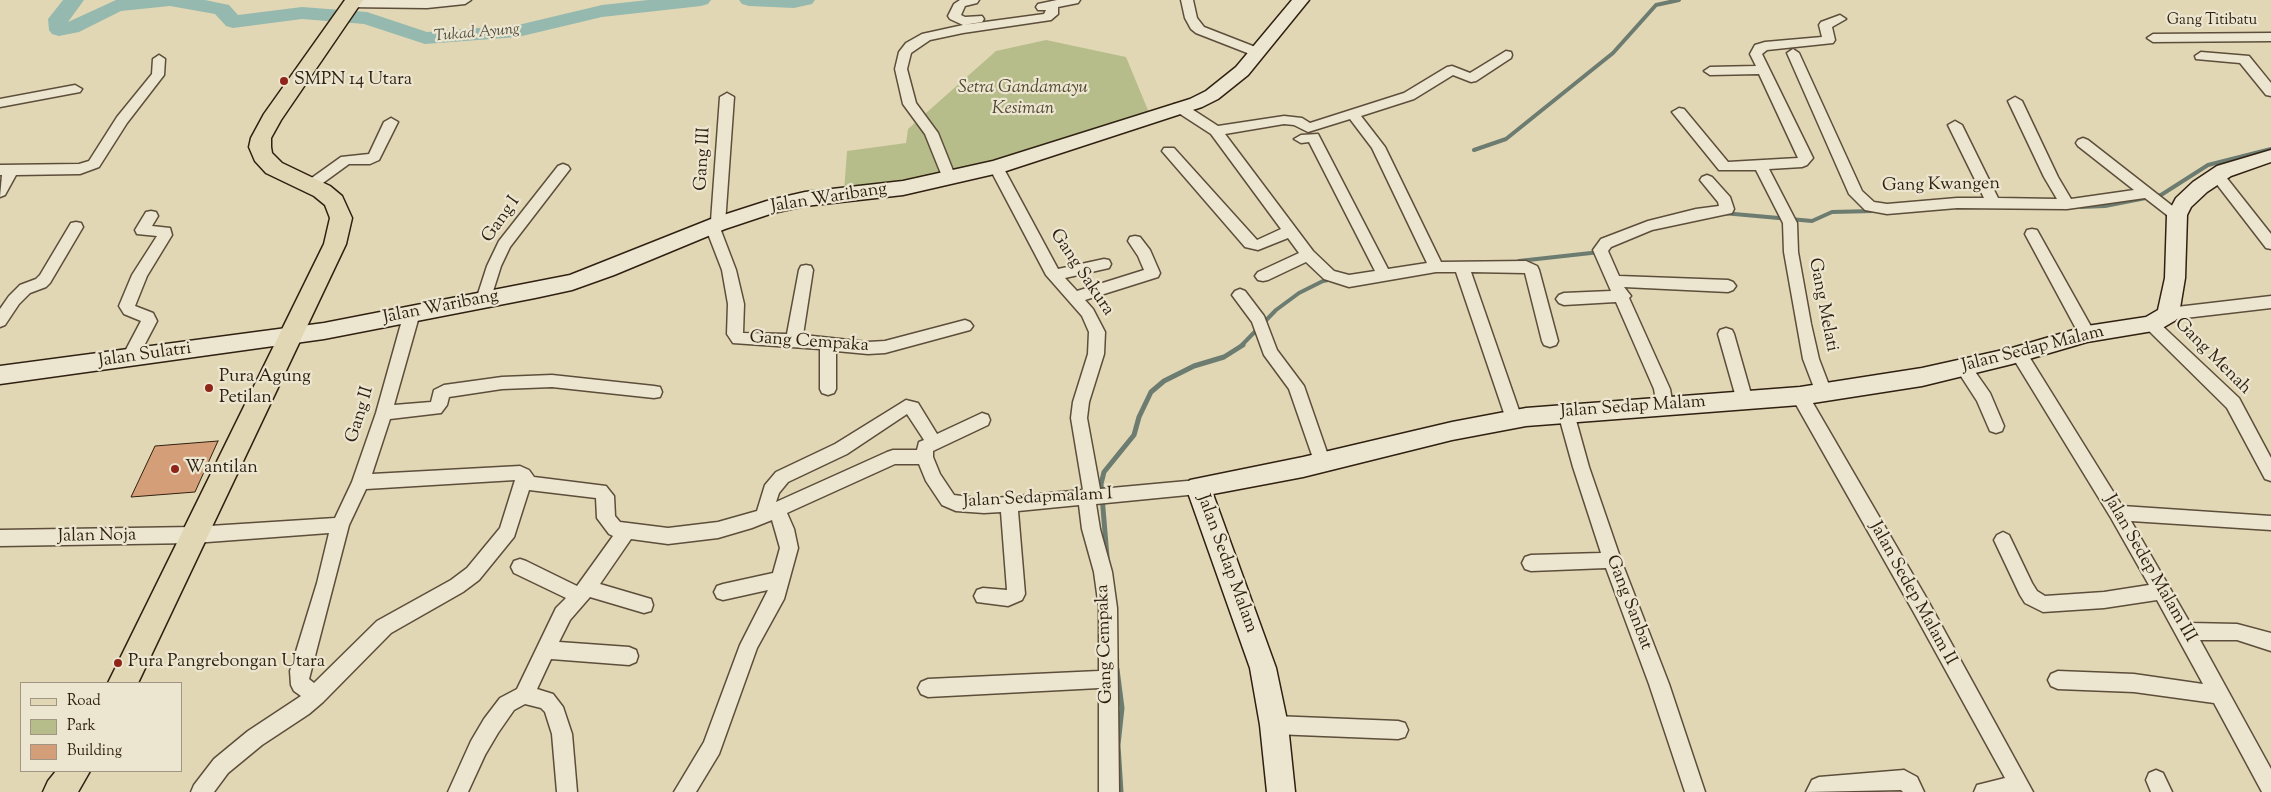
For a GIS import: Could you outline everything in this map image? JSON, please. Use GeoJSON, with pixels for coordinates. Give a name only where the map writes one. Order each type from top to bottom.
{"type":"FeatureCollection","features":[{"type":"Feature","properties":{"kind":"main road"},"geometry":{"type":"LineString","coordinates":[[123,682],[289,336],[327,262],[340,229],[341,218],[334,201],[322,191],[274,168],[262,156],[260,147],[261,138],[271,118],[351,5]]}},
{"type":"Feature","properties":{"kind":"main road"},"geometry":{"type":"LineString","coordinates":[[59,792],[74,772]]}},
{"type":"Feature","properties":{"kind":"street"},"geometry":{"type":"LineString","coordinates":[[351,5],[398,5],[465,0]]}},
{"type":"Feature","properties":{"kind":"street"},"geometry":{"type":"LineString","coordinates":[[973,0],[960,4],[954,13],[955,18],[967,21],[1074,0]]}},
{"type":"Feature","properties":{"kind":"street"},"geometry":{"type":"LineString","coordinates":[[1187,0],[1191,18],[1195,26],[1200,30],[1260,52]]}},
{"type":"Feature","properties":{"kind":"street","name":"Jalan Waribang"},"geometry":{"type":"LineString","coordinates":[[289,336],[484,300],[581,279],[625,264],[715,225],[794,201],[888,190],[996,167],[1196,102],[1217,92],[1242,71],[1260,52],[1297,1]]}},
{"type":"Feature","properties":{"kind":"street"},"geometry":{"type":"LineString","coordinates":[[949,178],[931,133],[915,111],[907,95],[901,69],[906,52],[910,46],[926,38],[963,30],[1048,17],[1052,14],[1052,5]]}},
{"type":"Feature","properties":{"kind":"street"},"geometry":{"type":"LineString","coordinates":[[1679,112],[1721,165],[1729,168],[1802,162],[1806,158],[1756,54],[1759,48],[1774,44],[1829,40],[1825,25],[1840,19]]}},
{"type":"Feature","properties":{"kind":"street","name":"Gang Titibatu"},"geometry":{"type":"LineString","coordinates":[[2153,38],[2271,37]]}},
{"type":"Feature","properties":{"kind":"street","name":"Gang Kwangen"},"geometry":{"type":"LineString","coordinates":[[1793,53],[1856,194],[1870,206],[1887,209],[1918,205],[2067,204],[2149,196]]}},
{"type":"Feature","properties":{"kind":"street"},"geometry":{"type":"LineString","coordinates":[[1216,131],[1284,120],[1297,121],[1308,128],[1409,96],[1452,70],[1471,78],[1506,55]]}},
{"type":"Feature","properties":{"kind":"street"},"geometry":{"type":"LineString","coordinates":[[2202,56],[2244,59],[2271,92]]}},
{"type":"Feature","properties":{"kind":"street"},"geometry":{"type":"LineString","coordinates":[[0,192],[5,170],[80,169],[94,164],[122,120],[158,75],[159,59]]}},
{"type":"Feature","properties":{"kind":"street"},"geometry":{"type":"LineString","coordinates":[[1710,71],[1763,70]]}},
{"type":"Feature","properties":{"kind":"street"},"geometry":{"type":"LineString","coordinates":[[0,103],[75,89]]}},
{"type":"Feature","properties":{"kind":"street","name":"Gang III"},"geometry":{"type":"LineString","coordinates":[[715,225],[727,97]]}},
{"type":"Feature","properties":{"kind":"street"},"geometry":{"type":"LineString","coordinates":[[2015,101],[2047,169],[2067,204]]}},
{"type":"Feature","properties":{"kind":"street"},"geometry":{"type":"LineString","coordinates":[[1179,107],[1216,131],[1308,255],[1338,279],[1349,281],[1383,272],[1435,265],[1520,265],[1529,267],[1540,297],[1550,340]]}},
{"type":"Feature","properties":{"kind":"street"},"geometry":{"type":"LineString","coordinates":[[1352,114],[1378,147],[1435,265]]}},
{"type":"Feature","properties":{"kind":"street"},"geometry":{"type":"LineString","coordinates":[[311,185],[346,160],[370,159],[374,157],[391,122]]}},
{"type":"Feature","properties":{"kind":"street"},"geometry":{"type":"LineString","coordinates":[[1955,125],[1993,203]]}},
{"type":"Feature","properties":{"kind":"street"},"geometry":{"type":"LineString","coordinates":[[1301,139],[1312,138],[1383,272]]}},
{"type":"Feature","properties":{"kind":"street"},"geometry":{"type":"LineString","coordinates":[[2083,143],[2149,196],[2177,215]]}},
{"type":"Feature","properties":{"kind":"street"},"geometry":{"type":"LineString","coordinates":[[1169,151],[1250,243],[1258,245],[1291,231]]}},
{"type":"Feature","properties":{"kind":"street"},"geometry":{"type":"LineString","coordinates":[[2159,319],[2174,286],[2177,215],[2183,203],[2200,186],[2217,175],[2241,164],[2271,156]]}},
{"type":"Feature","properties":{"kind":"street","name":"Gang Melati"},"geometry":{"type":"LineString","coordinates":[[1760,164],[1788,219],[1791,252],[1803,324],[1812,360],[1824,392]]}},
{"type":"Feature","properties":{"kind":"street","name":"Gang Sakura"},"geometry":{"type":"LineString","coordinates":[[996,167],[1054,275],[1088,313],[1097,332],[1096,354],[1080,402],[1079,418],[1097,497]]}},
{"type":"Feature","properties":{"kind":"street","name":"Gang I"},"geometry":{"type":"LineString","coordinates":[[484,300],[494,266],[504,245],[563,169]]}},
{"type":"Feature","properties":{"kind":"street"},"geometry":{"type":"LineString","coordinates":[[2217,175],[2271,244]]}},
{"type":"Feature","properties":{"kind":"street"},"geometry":{"type":"LineString","coordinates":[[1665,406],[1662,389],[1623,296],[1601,252],[1606,243],[1648,226],[1696,214],[1727,209],[1725,200],[1707,180]]}},
{"type":"Feature","properties":{"kind":"street"},"geometry":{"type":"LineString","coordinates":[[129,358],[149,321],[148,317],[129,310],[127,306],[140,275],[165,235],[164,232],[142,230],[151,216]]}},
{"type":"Feature","properties":{"kind":"street","name":"Gang Cempaka"},"geometry":{"type":"LineString","coordinates":[[715,225],[729,270],[736,304],[736,336],[746,339],[794,340],[868,348],[885,347],[965,326]]}},
{"type":"Feature","properties":{"kind":"street"},"geometry":{"type":"LineString","coordinates":[[0,321],[24,289],[41,284],[76,228]]}},
{"type":"Feature","properties":{"kind":"street"},"geometry":{"type":"LineString","coordinates":[[2032,234],[2087,334]]}},
{"type":"Feature","properties":{"kind":"street"},"geometry":{"type":"LineString","coordinates":[[1074,298],[1154,273],[1135,241]]}},
{"type":"Feature","properties":{"kind":"street"},"geometry":{"type":"LineString","coordinates":[[1263,276],[1308,255]]}},
{"type":"Feature","properties":{"kind":"street"},"geometry":{"type":"LineString","coordinates":[[1054,275],[1104,264]]}},
{"type":"Feature","properties":{"kind":"street"},"geometry":{"type":"LineString","coordinates":[[1461,266],[1514,419]]}},
{"type":"Feature","properties":{"kind":"street"},"geometry":{"type":"LineString","coordinates":[[794,340],[806,270]]}},
{"type":"Feature","properties":{"kind":"street"},"geometry":{"type":"LineString","coordinates":[[1615,281],[1728,286]]}},
{"type":"Feature","properties":{"kind":"street"},"geometry":{"type":"LineString","coordinates":[[1240,295],[1261,325],[1274,359],[1296,386],[1322,461]]}},
{"type":"Feature","properties":{"kind":"street"},"geometry":{"type":"LineString","coordinates":[[1564,299],[1623,296]]}},
{"type":"Feature","properties":{"kind":"street"},"geometry":{"type":"LineString","coordinates":[[2159,319],[2271,302]]}},
{"type":"Feature","properties":{"kind":"street","name":"Gang II"},"geometry":{"type":"LineString","coordinates":[[316,696],[301,685],[299,679],[307,643],[326,583],[340,525],[361,482],[384,413],[412,313]]}},
{"type":"Feature","properties":{"kind":"street","name":"Jalan Sedap Malam"},"geometry":{"type":"LineString","coordinates":[[1282,792],[1274,725],[1263,668],[1198,487],[1514,419],[1566,413],[1800,396],[1963,368],[2087,334],[2159,319]]}},
{"type":"Feature","properties":{"kind":"street","name":"Gang Menah"},"geometry":{"type":"LineString","coordinates":[[2159,319],[2233,403],[2269,465]]}},
{"type":"Feature","properties":{"kind":"street"},"geometry":{"type":"LineString","coordinates":[[1726,334],[1745,401]]}},
{"type":"Feature","properties":{"kind":"street","name":"Jalan Sulatri"},"geometry":{"type":"LineString","coordinates":[[0,375],[289,336]]}},
{"type":"Feature","properties":{"kind":"street"},"geometry":{"type":"LineString","coordinates":[[828,344],[828,389]]}},
{"type":"Feature","properties":{"kind":"street","name":"Jalan Sedep Malam III"},"geometry":{"type":"LineString","coordinates":[[2019,354],[2163,591],[2271,789]]}},
{"type":"Feature","properties":{"kind":"street"},"geometry":{"type":"LineString","coordinates":[[1963,368],[1984,398],[1996,426]]}},
{"type":"Feature","properties":{"kind":"street"},"geometry":{"type":"LineString","coordinates":[[384,413],[435,408],[438,406],[440,395],[444,391],[502,383],[552,381],[654,392]]}},
{"type":"Feature","properties":{"kind":"street","name":"Jalan Sedep Malam II"},"geometry":{"type":"LineString","coordinates":[[1800,396],[1920,605],[2021,789]]}},
{"type":"Feature","properties":{"kind":"street"},"geometry":{"type":"LineString","coordinates":[[684,792],[720,731],[743,661],[756,631],[773,605],[789,548],[788,540],[771,514],[768,497],[782,477],[841,449],[906,406],[912,408],[933,441]]}},
{"type":"Feature","properties":{"kind":"street","name":"Gang Sanbat"},"geometry":{"type":"LineString","coordinates":[[1566,413],[1581,467],[1612,560],[1659,684],[1695,792]]}},
{"type":"Feature","properties":{"kind":"street"},"geometry":{"type":"LineString","coordinates":[[361,482],[523,474],[524,479],[529,484],[600,491],[605,496],[608,524],[615,529],[626,532],[668,536],[689,534],[734,526],[771,514],[893,457],[924,457],[925,447],[933,441],[982,420]]}},
{"type":"Feature","properties":{"kind":"street","name":"Jalan Sedapmalam I"},"geometry":{"type":"LineString","coordinates":[[924,457],[937,484],[948,500],[964,506],[1097,497],[1198,487]]}},
{"type":"Feature","properties":{"kind":"street"},"geometry":{"type":"LineString","coordinates":[[201,792],[221,766],[255,738],[290,717],[316,696],[388,623],[457,586],[483,564],[511,526],[524,479]]}},
{"type":"Feature","properties":{"kind":"street","name":"Gang Cempaka"},"geometry":{"type":"LineString","coordinates":[[1097,497],[1091,529],[1103,572],[1108,608],[1109,792]]}},
{"type":"Feature","properties":{"kind":"street"},"geometry":{"type":"LineString","coordinates":[[983,596],[1008,598],[1016,594],[1015,561],[1009,504]]}},
{"type":"Feature","properties":{"kind":"street"},"geometry":{"type":"LineString","coordinates":[[2117,513],[2271,523]]}},
{"type":"Feature","properties":{"kind":"street","name":"Jalan Noja"},"geometry":{"type":"LineString","coordinates":[[0,538],[194,536],[340,525]]}},
{"type":"Feature","properties":{"kind":"street"},"geometry":{"type":"LineString","coordinates":[[458,792],[478,748],[491,726],[506,704],[524,694],[563,614],[626,532]]}},
{"type":"Feature","properties":{"kind":"street"},"geometry":{"type":"LineString","coordinates":[[2003,540],[2031,597],[2043,604],[2104,600],[2163,591]]}},
{"type":"Feature","properties":{"kind":"street"},"geometry":{"type":"LineString","coordinates":[[1531,562],[1612,560]]}},
{"type":"Feature","properties":{"kind":"street"},"geometry":{"type":"LineString","coordinates":[[520,567],[582,591],[644,605]]}},
{"type":"Feature","properties":{"kind":"street"},"geometry":{"type":"LineString","coordinates":[[723,592],[760,582],[780,579]]}},
{"type":"Feature","properties":{"kind":"street"},"geometry":{"type":"LineString","coordinates":[[2185,631],[2237,632],[2271,642]]}},
{"type":"Feature","properties":{"kind":"street"},"geometry":{"type":"LineString","coordinates":[[547,650],[629,656]]}},
{"type":"Feature","properties":{"kind":"street"},"geometry":{"type":"LineString","coordinates":[[928,688],[1109,679]]}},
{"type":"Feature","properties":{"kind":"street"},"geometry":{"type":"LineString","coordinates":[[2058,680],[2134,683],[2220,695]]}},
{"type":"Feature","properties":{"kind":"street"},"geometry":{"type":"LineString","coordinates":[[524,694],[546,700],[554,707],[562,734],[568,792]]}},
{"type":"Feature","properties":{"kind":"street"},"geometry":{"type":"LineString","coordinates":[[1274,725],[1398,730]]}},
{"type":"Feature","properties":{"kind":"street"},"geometry":{"type":"LineString","coordinates":[[1816,792],[1819,787],[1904,780],[1910,784],[1914,792]]}},
{"type":"Feature","properties":{"kind":"street"},"geometry":{"type":"LineString","coordinates":[[1984,792],[2021,789]]}},
{"type":"Feature","properties":{"kind":"green space","name":"Setra Gandamayu Kesiman"},"geometry":{"type":"Polygon","coordinates":[[[1046,40],[1126,57],[1150,115],[995,164],[891,187],[844,191],[847,151],[906,143],[908,129],[996,51],[1046,40]]]}},
{"type":"Feature","properties":{"kind":"building","name":"Wantilan"},"geometry":{"type":"Polygon","coordinates":[[[218,441],[195,492],[131,497],[155,446],[218,441]]]}},
{"type":"Feature","properties":{"kind":"waterway","name":"Tukad Ayung"},"geometry":{"type":"LineString","coordinates":[[74,0],[58,19],[59,30],[72,28],[116,6],[169,0]]}},
{"type":"Feature","properties":{"kind":"waterway","name":"Tukad Ayung"},"geometry":{"type":"LineString","coordinates":[[172,0],[222,9],[233,22],[302,13],[367,18],[425,38],[518,31],[602,11],[701,0]]}},
{"type":"Feature","properties":{"kind":"waterway","name":"Tukad Ayung"},"geometry":{"type":"LineString","coordinates":[[749,0],[794,2],[805,0]]}},
{"type":"Feature","properties":{"kind":"waterway"},"geometry":{"type":"LineString","coordinates":[[1474,150],[1506,139],[1613,53],[1656,5],[1679,0]]}},
{"type":"Feature","properties":{"kind":"waterway"},"geometry":{"type":"LineString","coordinates":[[2081,207],[2105,206],[2161,195],[2208,165],[2271,149]]}},
{"type":"Feature","properties":{"kind":"waterway"},"geometry":{"type":"LineString","coordinates":[[1723,213],[1812,221],[1832,212],[1873,211]]}},
{"type":"Feature","properties":{"kind":"waterway"},"geometry":{"type":"LineString","coordinates":[[1519,261],[1600,252]]}},
{"type":"Feature","properties":{"kind":"waterway"},"geometry":{"type":"LineString","coordinates":[[1241,346],[1276,310],[1299,293],[1323,281],[1333,279]]}},
{"type":"Feature","properties":{"kind":"waterway"},"geometry":{"type":"LineString","coordinates":[[1107,557],[1101,484],[1104,472],[1134,435],[1139,417],[1151,392],[1164,381],[1194,366],[1224,357],[1243,345]]}},
{"type":"Feature","properties":{"kind":"waterway"},"geometry":{"type":"LineString","coordinates":[[1117,669],[1122,708],[1118,745],[1121,792]]}},
{"type":"Feature","properties":{"kind":"place","name":"SMPN 14 Utara"},"geometry":{"type":"Point","coordinates":[284,81]}},
{"type":"Feature","properties":{"kind":"place","name":"Pura Agung Petilan"},"geometry":{"type":"Point","coordinates":[209,388]}},
{"type":"Feature","properties":{"kind":"place","name":"Wantilan"},"geometry":{"type":"Point","coordinates":[175,469]}},
{"type":"Feature","properties":{"kind":"place","name":"Pura Pangrebongan Utara"},"geometry":{"type":"Point","coordinates":[118,663]}}]}
